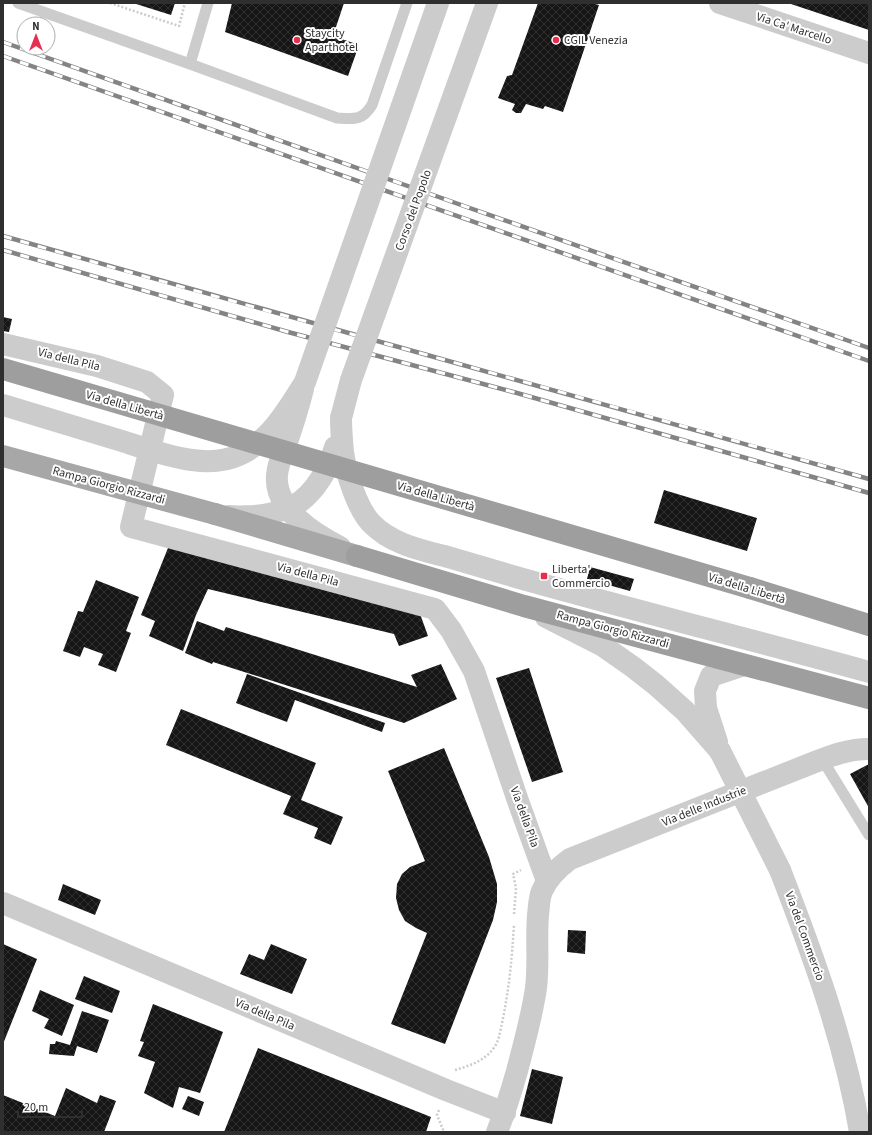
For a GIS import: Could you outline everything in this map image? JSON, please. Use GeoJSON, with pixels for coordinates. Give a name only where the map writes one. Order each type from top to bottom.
{"type":"FeatureCollection","features":[{"type":"Feature","properties":{"kind":"highway","name":"Via della Libertà"},"geometry":{"type":"LineString","coordinates":[[3,369],[750,588],[869,625]]}},
{"type":"Feature","properties":{"kind":"highway","name":"Rampa Giorgio Rizzardi"},"geometry":{"type":"LineString","coordinates":[[357,556],[524,606],[869,698]]}},
{"type":"Feature","properties":{"kind":"main road","name":"Rampa Giorgio Rizzardi"},"geometry":{"type":"LineString","coordinates":[[3,456],[216,514],[357,556]]}},
{"type":"Feature","properties":{"kind":"street"},"geometry":{"type":"LineString","coordinates":[[3,404],[157,452],[185,459],[212,462],[232,458],[247,452],[260,441],[281,419],[305,382],[438,3]]}},
{"type":"Feature","properties":{"kind":"street","name":"Corso del Popolo"},"geometry":{"type":"LineString","coordinates":[[341,418],[351,380],[487,3]]}},
{"type":"Feature","properties":{"kind":"street","name":"Via Ca' Marcello"},"geometry":{"type":"LineString","coordinates":[[720,3],[869,52]]}},
{"type":"Feature","properties":{"kind":"street","name":"Via della Pila"},"geometry":{"type":"LineString","coordinates":[[3,344],[97,366],[148,382],[163,395],[131,527],[435,609],[451,630],[474,671],[547,881],[542,892],[539,906],[537,925],[536,987],[531,1014],[522,1052],[501,1122],[446,1090],[3,903]]}},
{"type":"Feature","properties":{"kind":"street","name":"Rampa Giorgio Rizzardi"},"geometry":{"type":"LineString","coordinates":[[305,382],[292,428],[279,465],[277,475],[278,490],[288,508],[305,525],[324,539],[357,556]]}},
{"type":"Feature","properties":{"kind":"street"},"geometry":{"type":"LineString","coordinates":[[341,418],[343,454],[358,502],[371,523],[396,541],[568,591],[869,672]]}},
{"type":"Feature","properties":{"kind":"street","name":"Rampa Giorgio Rizzardi"},"geometry":{"type":"LineString","coordinates":[[216,514],[232,517],[260,515],[288,508],[300,501],[307,495],[324,472],[332,457],[341,418]]}},
{"type":"Feature","properties":{"kind":"street","name":"Via del Commercio"},"geometry":{"type":"LineString","coordinates":[[524,606],[603,646],[656,684],[685,711],[720,751]]}},
{"type":"Feature","properties":{"kind":"street","name":"Via del Commercio"},"geometry":{"type":"LineString","coordinates":[[744,665],[711,676],[705,691],[706,708],[720,751],[780,870],[800,922],[820,978],[844,1056],[860,1132]]}},
{"type":"Feature","properties":{"kind":"street","name":"Via delle Industrie"},"geometry":{"type":"LineString","coordinates":[[547,881],[556,870],[570,859],[838,753],[859,749],[869,749]]}},
{"type":"Feature","properties":{"kind":"lane"},"geometry":{"type":"LineString","coordinates":[[18,3],[337,118],[354,119],[367,113],[372,105],[407,3]]}},
{"type":"Feature","properties":{"kind":"lane"},"geometry":{"type":"LineString","coordinates":[[190,64],[208,3]]}},
{"type":"Feature","properties":{"kind":"lane"},"geometry":{"type":"LineString","coordinates":[[822,759],[869,835]]}},
{"type":"Feature","properties":{"kind":"path"},"geometry":{"type":"LineString","coordinates":[[110,3],[179,26],[185,3]]}},
{"type":"Feature","properties":{"kind":"path"},"geometry":{"type":"LineString","coordinates":[[444,1132],[437,1115],[453,1070],[464,1068],[485,1057],[497,1042],[507,998],[512,964],[516,888],[513,874],[527,868]]}},
{"type":"Feature","properties":{"kind":"building"},"geometry":{"type":"Polygon","coordinates":[[[133,3],[175,3],[171,15],[133,3]]]}},
{"type":"Feature","properties":{"kind":"building","name":"Staycity Aparthotel"},"geometry":{"type":"Polygon","coordinates":[[[232,3],[344,3],[333,36],[359,45],[348,76],[225,32],[232,3]]]}},
{"type":"Feature","properties":{"kind":"building","name":"CGIL Venezia"},"geometry":{"type":"Polygon","coordinates":[[[538,3],[592,3],[599,5],[563,112],[545,106],[543,109],[526,104],[521,113],[516,113],[512,110],[515,104],[498,98],[507,76],[512,75],[538,3]]]}},
{"type":"Feature","properties":{"kind":"building"},"geometry":{"type":"Polygon","coordinates":[[[788,3],[869,3],[869,30],[788,3]]]}},
{"type":"Feature","properties":{"kind":"building"},"geometry":{"type":"Polygon","coordinates":[[[3,317],[12,319],[9,332],[3,331],[3,317]]]}},
{"type":"Feature","properties":{"kind":"building"},"geometry":{"type":"Polygon","coordinates":[[[664,490],[757,518],[747,551],[654,523],[664,490]]]}},
{"type":"Feature","properties":{"kind":"building"},"geometry":{"type":"Polygon","coordinates":[[[170,543],[419,611],[428,636],[399,646],[394,634],[208,589],[196,615],[183,651],[149,636],[155,621],[141,615],[170,543]]]}},
{"type":"Feature","properties":{"kind":"building"},"geometry":{"type":"Polygon","coordinates":[[[590,567],[634,579],[630,591],[587,579],[590,567]]]}},
{"type":"Feature","properties":{"kind":"building"},"geometry":{"type":"Polygon","coordinates":[[[96,580],[139,597],[126,631],[131,633],[116,672],[98,665],[103,654],[84,647],[80,657],[63,651],[78,611],[83,612],[96,580]]]}},
{"type":"Feature","properties":{"kind":"building"},"geometry":{"type":"Polygon","coordinates":[[[197,621],[224,631],[226,627],[417,687],[411,675],[441,664],[457,699],[404,723],[213,662],[212,664],[185,653],[197,621]]]}},
{"type":"Feature","properties":{"kind":"building"},"geometry":{"type":"Polygon","coordinates":[[[529,668],[563,772],[532,782],[496,678],[529,668]]]}},
{"type":"Feature","properties":{"kind":"building"},"geometry":{"type":"Polygon","coordinates":[[[247,674],[385,723],[382,732],[295,700],[287,722],[236,703],[247,674]]]}},
{"type":"Feature","properties":{"kind":"building"},"geometry":{"type":"Polygon","coordinates":[[[181,709],[316,763],[301,800],[343,817],[331,845],[314,838],[318,828],[283,814],[291,796],[166,745],[181,709]]]}},
{"type":"Feature","properties":{"kind":"building"},"geometry":{"type":"Polygon","coordinates":[[[444,748],[489,857],[497,884],[497,902],[493,920],[445,1044],[391,1024],[427,933],[405,921],[399,910],[396,898],[397,884],[402,874],[410,867],[425,861],[388,771],[444,748]]]}},
{"type":"Feature","properties":{"kind":"building"},"geometry":{"type":"Polygon","coordinates":[[[869,764],[869,808],[850,774],[869,764]]]}},
{"type":"Feature","properties":{"kind":"building"},"geometry":{"type":"Polygon","coordinates":[[[63,884],[101,900],[95,915],[58,900],[63,884]]]}},
{"type":"Feature","properties":{"kind":"building"},"geometry":{"type":"Polygon","coordinates":[[[568,930],[586,931],[585,954],[567,952],[568,930]]]}},
{"type":"Feature","properties":{"kind":"building"},"geometry":{"type":"Polygon","coordinates":[[[3,944],[37,959],[3,1044],[3,944]]]}},
{"type":"Feature","properties":{"kind":"building"},"geometry":{"type":"Polygon","coordinates":[[[271,944],[307,959],[292,994],[240,974],[249,954],[264,960],[271,944]]]}},
{"type":"Feature","properties":{"kind":"building"},"geometry":{"type":"Polygon","coordinates":[[[84,976],[120,991],[112,1013],[75,999],[84,976]]]}},
{"type":"Feature","properties":{"kind":"building"},"geometry":{"type":"Polygon","coordinates":[[[40,990],[74,1005],[62,1036],[44,1028],[49,1019],[32,1011],[40,990]]]}},
{"type":"Feature","properties":{"kind":"building"},"geometry":{"type":"Polygon","coordinates":[[[153,1004],[223,1032],[200,1093],[179,1087],[173,1108],[144,1093],[155,1062],[138,1056],[144,1042],[140,1041],[153,1004]]]}},
{"type":"Feature","properties":{"kind":"building"},"geometry":{"type":"Polygon","coordinates":[[[82,1011],[109,1020],[97,1053],[77,1046],[74,1056],[49,1054],[50,1044],[55,1044],[56,1041],[70,1045],[82,1011]]]}},
{"type":"Feature","properties":{"kind":"building"},"geometry":{"type":"Polygon","coordinates":[[[258,1048],[431,1117],[426,1132],[224,1132],[258,1048]]]}},
{"type":"Feature","properties":{"kind":"building"},"geometry":{"type":"Polygon","coordinates":[[[532,1069],[563,1077],[552,1124],[520,1116],[532,1069]]]}},
{"type":"Feature","properties":{"kind":"building"},"geometry":{"type":"Polygon","coordinates":[[[66,1088],[97,1103],[100,1095],[116,1101],[104,1132],[3,1132],[3,1095],[55,1116],[66,1088]]]}},
{"type":"Feature","properties":{"kind":"building"},"geometry":{"type":"Polygon","coordinates":[[[188,1096],[204,1102],[199,1116],[182,1109],[188,1096]]]}},
{"type":"Feature","properties":{"kind":"railway"},"geometry":{"type":"LineString","coordinates":[[3,42],[869,348]]}},
{"type":"Feature","properties":{"kind":"railway"},"geometry":{"type":"LineString","coordinates":[[3,56],[869,361]]}},
{"type":"Feature","properties":{"kind":"railway"},"geometry":{"type":"LineString","coordinates":[[3,236],[869,479]]}},
{"type":"Feature","properties":{"kind":"railway"},"geometry":{"type":"LineString","coordinates":[[3,250],[288,332],[517,393],[869,493]]}},
{"type":"Feature","properties":{"kind":"place","name":"Staycity Aparthotel"},"geometry":{"type":"Point","coordinates":[297,40]}},
{"type":"Feature","properties":{"kind":"place","name":"CGIL Venezia"},"geometry":{"type":"Point","coordinates":[556,40]}},
{"type":"Feature","properties":{"kind":"place","name":"Liberta' Commercio"},"geometry":{"type":"Point","coordinates":[544,576]}}]}
